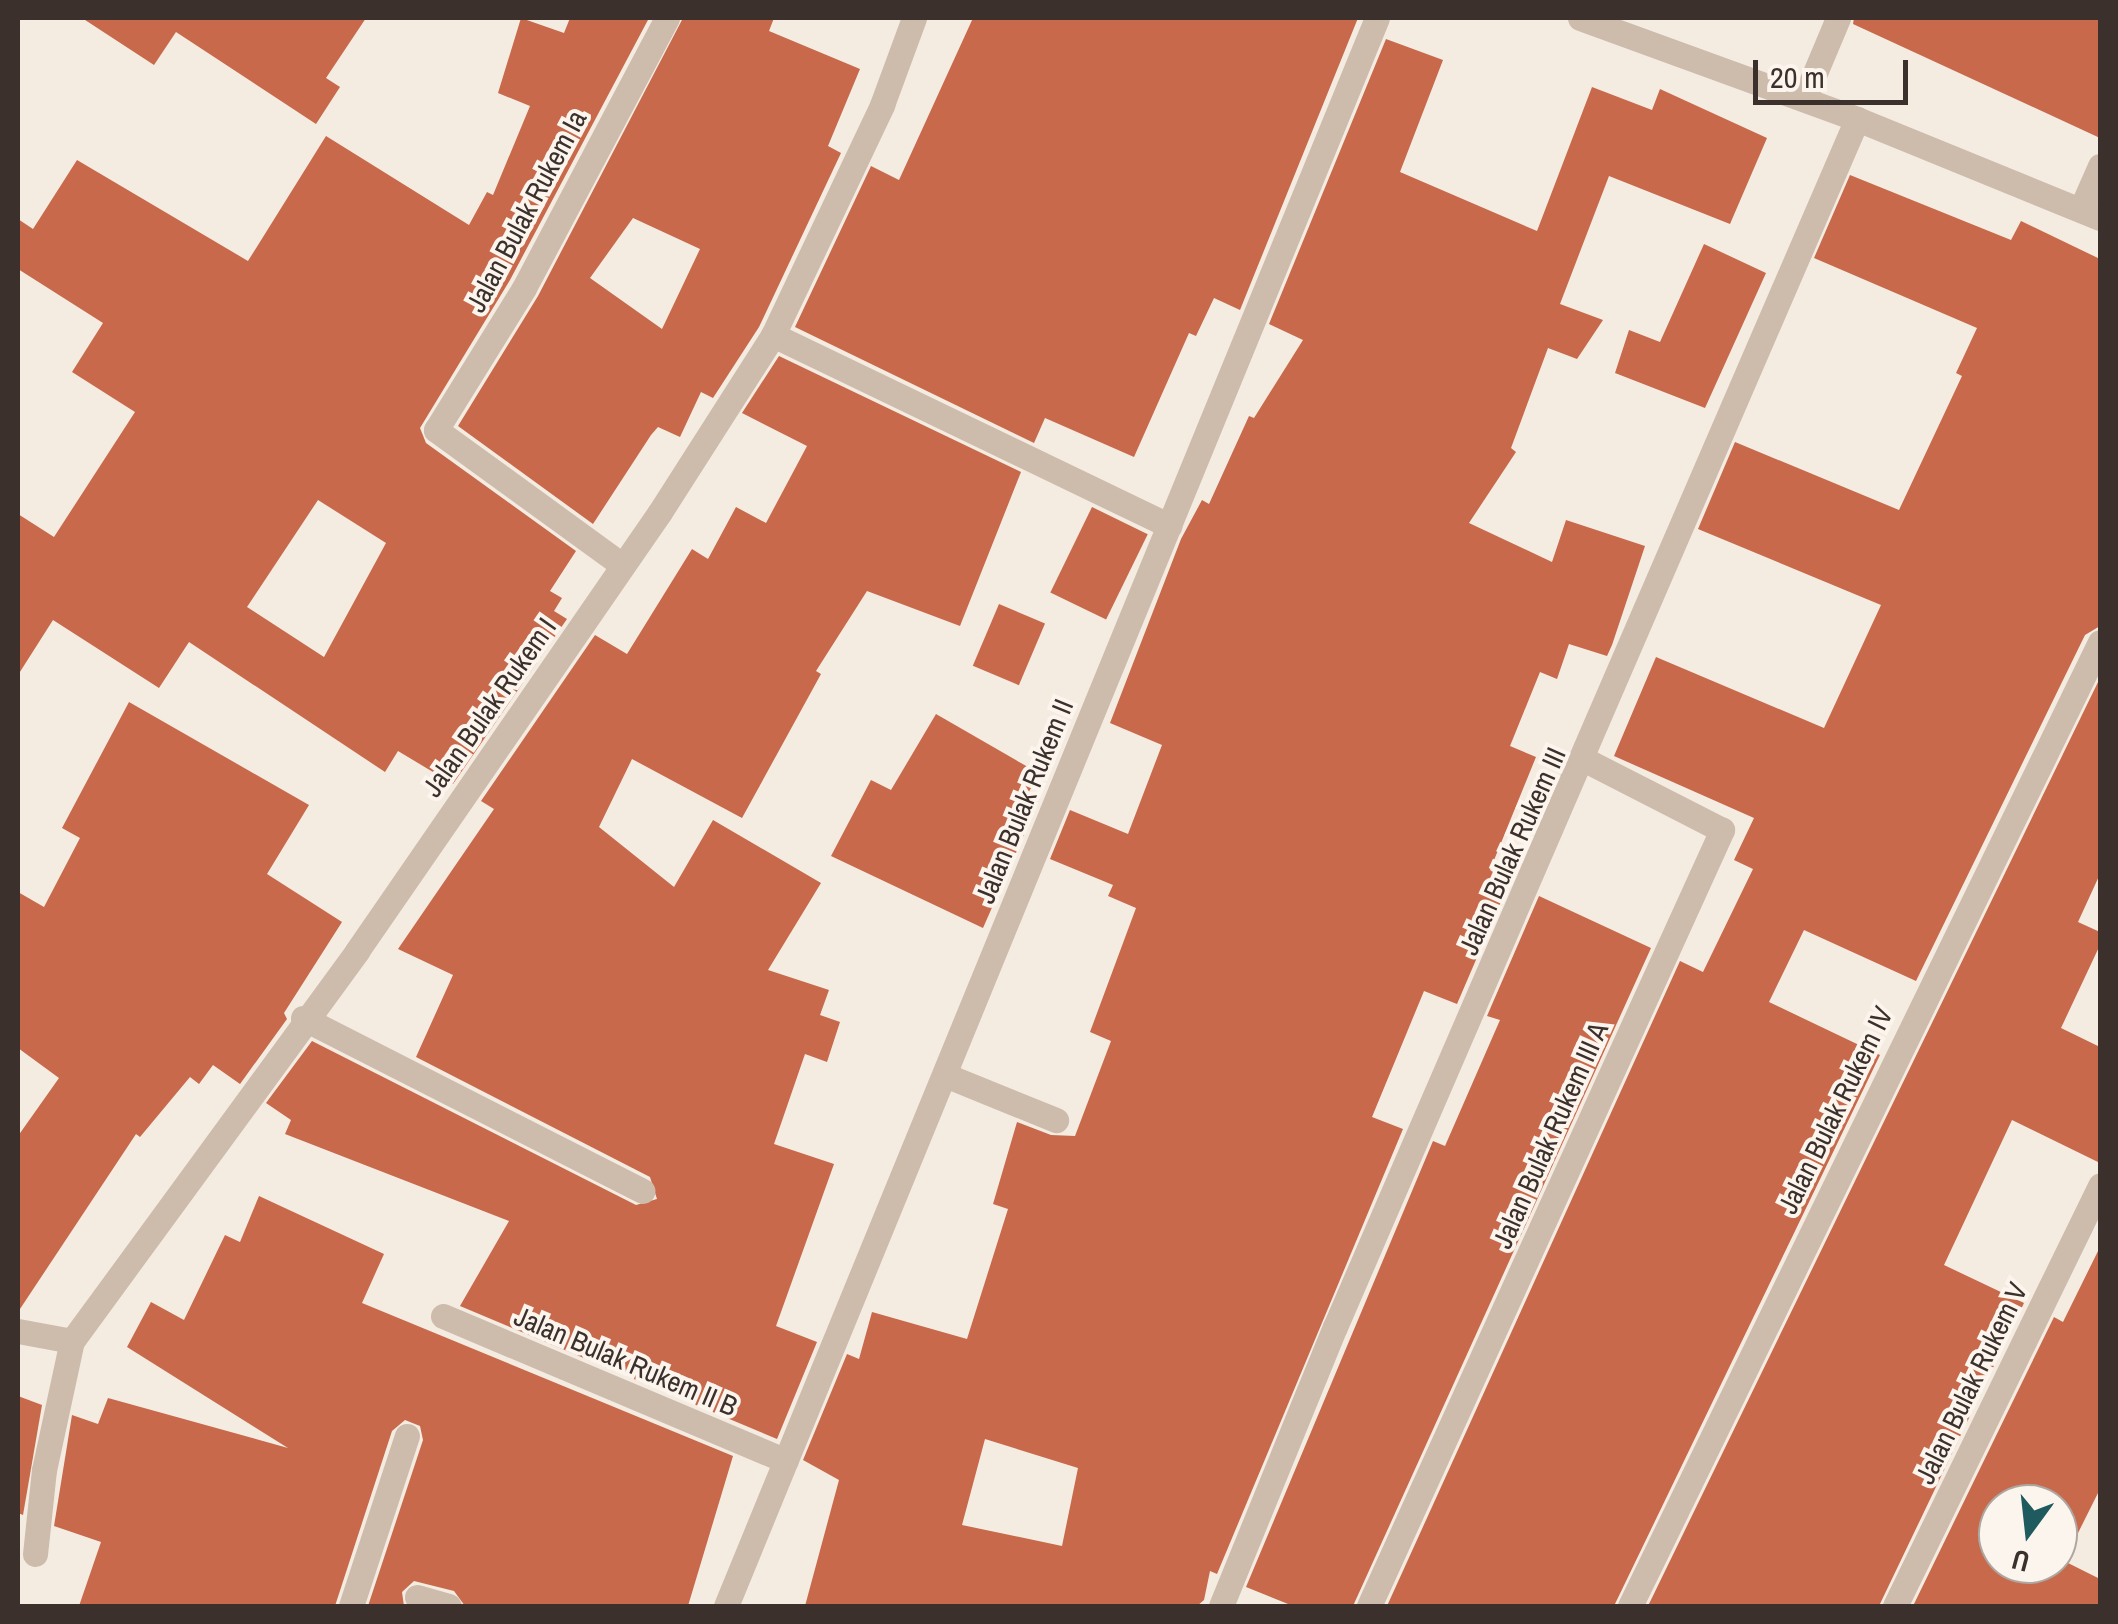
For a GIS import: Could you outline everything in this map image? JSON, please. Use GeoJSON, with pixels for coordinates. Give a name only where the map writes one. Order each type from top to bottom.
{"type":"FeatureCollection","features":[{"type":"Feature","properties":{"kind":"street","name":"Jalan Bulak Rukem Ia"},"geometry":{"type":"LineString","coordinates":[[622,566],[436,430],[524,288],[666,18]]}},
{"type":"Feature","properties":{"kind":"street","name":"Jalan Bulak Rukem I"},"geometry":{"type":"LineString","coordinates":[[72,1342],[303,1018],[357,951],[622,566],[773,335],[882,105],[914,18]]}},
{"type":"Feature","properties":{"kind":"street","name":"Jalan Bulak Rukem II"},"geometry":{"type":"LineString","coordinates":[[726,1606],[1378,18]]}},
{"type":"Feature","properties":{"kind":"street"},"geometry":{"type":"LineString","coordinates":[[1580,18],[1858,118],[2091,214],[2100,166]]}},
{"type":"Feature","properties":{"kind":"street"},"geometry":{"type":"LineString","coordinates":[[1804,99],[1838,18]]}},
{"type":"Feature","properties":{"kind":"street","name":"Jalan Bulak Rukem III"},"geometry":{"type":"LineString","coordinates":[[1221,1606],[1335,1327],[1585,760],[1858,118]]}},
{"type":"Feature","properties":{"kind":"street"},"geometry":{"type":"LineString","coordinates":[[773,335],[1169,526]]}},
{"type":"Feature","properties":{"kind":"street","name":"Jalan Bulak Rukem IV"},"geometry":{"type":"LineString","coordinates":[[1630,1606],[2100,642]]}},
{"type":"Feature","properties":{"kind":"street","name":"Jalan Bulak Rukem III A"},"geometry":{"type":"LineString","coordinates":[[1369,1606],[1722,830],[1585,760]]}},
{"type":"Feature","properties":{"kind":"street"},"geometry":{"type":"LineString","coordinates":[[303,1018],[644,1191]]}},
{"type":"Feature","properties":{"kind":"street"},"geometry":{"type":"LineString","coordinates":[[944,1075],[1056,1120]]}},
{"type":"Feature","properties":{"kind":"street","name":"Jalan Bulak Rukem V"},"geometry":{"type":"LineString","coordinates":[[1895,1606],[2100,1185]]}},
{"type":"Feature","properties":{"kind":"street","name":"Jalan Bulak Rukem II B"},"geometry":{"type":"LineString","coordinates":[[444,1316],[786,1461]]}},
{"type":"Feature","properties":{"kind":"street"},"geometry":{"type":"LineString","coordinates":[[18,1331],[72,1342],[44,1470],[35,1554]]}},
{"type":"Feature","properties":{"kind":"street"},"geometry":{"type":"LineString","coordinates":[[351,1606],[407,1436]]}},
{"type":"Feature","properties":{"kind":"street"},"geometry":{"type":"LineString","coordinates":[[417,1597],[449,1606]]}},
{"type":"Feature","properties":{"kind":"building"},"geometry":{"type":"Polygon","coordinates":[[[82,18],[366,18],[326,78],[340,87],[316,124],[176,32],[154,65],[82,18]]]}},
{"type":"Feature","properties":{"kind":"building"},"geometry":{"type":"Polygon","coordinates":[[[521,18],[564,33],[570,18],[649,18],[510,280],[420,428],[426,443],[576,551],[550,591],[562,598],[554,611],[567,619],[453,784],[398,751],[385,772],[189,642],[159,688],[53,620],[18,675],[18,514],[54,537],[135,412],[72,372],[103,323],[18,269],[18,219],[33,229],[77,160],[248,261],[326,136],[469,225],[487,192],[493,195],[530,106],[498,93],[521,18]],[[318,500],[247,607],[324,657],[386,543],[318,500]]]}},
{"type":"Feature","properties":{"kind":"building"},"geometry":{"type":"Polygon","coordinates":[[[683,18],[774,18],[769,31],[860,69],[828,146],[841,153],[759,327],[713,398],[701,392],[680,437],[658,427],[651,435],[593,524],[458,426],[538,296],[683,18]],[[633,218],[590,278],[662,329],[700,249],[633,218]]]}},
{"type":"Feature","properties":{"kind":"building"},"geometry":{"type":"Polygon","coordinates":[[[973,18],[1358,18],[1240,310],[1214,298],[1196,336],[1189,333],[1134,457],[1045,418],[1034,443],[795,327],[871,166],[899,180],[973,18]]]}},
{"type":"Feature","properties":{"kind":"building"},"geometry":{"type":"Polygon","coordinates":[[[1854,18],[2100,18],[2100,138],[1853,24],[1854,18]]]}},
{"type":"Feature","properties":{"kind":"building"},"geometry":{"type":"Polygon","coordinates":[[[1386,39],[1443,60],[1400,172],[1537,231],[1592,87],[1652,110],[1660,89],[1767,138],[1730,224],[1609,176],[1560,304],[1603,320],[1577,359],[1548,348],[1511,448],[1516,452],[1469,523],[1552,562],[1566,520],[1645,546],[1607,656],[1569,644],[1557,679],[1540,672],[1510,746],[1536,757],[1490,870],[1509,883],[1457,1004],[1424,991],[1372,1117],[1403,1129],[1217,1574],[1210,1571],[1204,1600],[1197,1606],[805,1606],[839,1480],[803,1460],[847,1354],[859,1359],[872,1312],[967,1339],[1008,1209],[993,1204],[1017,1122],[1051,1135],[1075,1136],[1111,1041],[1090,1032],[1136,908],[1108,896],[1113,885],[1050,859],[1070,810],[1128,834],[1162,745],[1110,723],[1181,539],[1202,500],[1209,504],[1249,416],[1254,418],[1303,340],[1269,324],[1386,39]],[[985,1439],[962,1525],[1062,1546],[1078,1468],[985,1439]]]}},
{"type":"Feature","properties":{"kind":"building"},"geometry":{"type":"Polygon","coordinates":[[[1850,175],[2011,240],[2021,221],[2100,259],[2100,626],[2085,635],[1916,981],[1804,930],[1769,1002],[1880,1055],[1614,1606],[1387,1606],[1680,961],[1703,972],[1753,869],[1734,860],[1754,818],[1614,756],[1656,657],[1824,728],[1881,605],[1698,529],[1735,442],[1899,510],[1962,376],[1956,373],[1977,328],[1814,258],[1850,175]]]}},
{"type":"Feature","properties":{"kind":"building"},"geometry":{"type":"Polygon","coordinates":[[[1704,244],[1766,273],[1705,408],[1615,373],[1629,330],[1660,342],[1704,244]]]}},
{"type":"Feature","properties":{"kind":"building"},"geometry":{"type":"Polygon","coordinates":[[[779,356],[1021,472],[960,626],[867,591],[816,671],[821,674],[742,818],[632,759],[599,827],[674,887],[713,820],[821,883],[768,970],[829,990],[820,1015],[840,1022],[827,1062],[805,1054],[774,1144],[834,1164],[776,1326],[817,1342],[777,1439],[460,1306],[509,1221],[285,1134],[291,1120],[266,1103],[312,1041],[636,1205],[657,1199],[650,1177],[416,1057],[453,975],[398,949],[494,809],[481,801],[595,635],[627,654],[692,549],[708,559],[736,507],[766,523],[807,446],[742,413],[779,356]]]}},
{"type":"Feature","properties":{"kind":"building"},"geometry":{"type":"Polygon","coordinates":[[[1092,507],[1148,534],[1106,620],[1050,592],[1092,507]]]}},
{"type":"Feature","properties":{"kind":"building"},"geometry":{"type":"Polygon","coordinates":[[[999,604],[1045,624],[1019,685],[973,666],[999,604]]]}},
{"type":"Feature","properties":{"kind":"building"},"geometry":{"type":"Polygon","coordinates":[[[2100,678],[2100,874],[2078,922],[2100,932],[2100,945],[2061,1028],[2100,1047],[2100,1163],[2012,1120],[1944,1265],[2024,1303],[1879,1606],[1648,1606],[2100,678]]]}},
{"type":"Feature","properties":{"kind":"building"},"geometry":{"type":"Polygon","coordinates":[[[129,702],[309,805],[267,874],[342,922],[284,1013],[287,1019],[240,1084],[213,1065],[199,1084],[190,1077],[140,1137],[136,1134],[18,1312],[18,1136],[59,1078],[18,1048],[18,892],[44,907],[80,838],[62,828],[129,702]]]}},
{"type":"Feature","properties":{"kind":"building"},"geometry":{"type":"Polygon","coordinates":[[[936,714],[1040,774],[1028,793],[1040,798],[983,928],[831,856],[871,780],[891,790],[936,714]]]}},
{"type":"Feature","properties":{"kind":"building"},"geometry":{"type":"Polygon","coordinates":[[[1539,896],[1651,948],[1353,1606],[1293,1606],[1246,1587],[1433,1141],[1445,1146],[1500,1020],[1487,1016],[1539,896]]]}},
{"type":"Feature","properties":{"kind":"building"},"geometry":{"type":"Polygon","coordinates":[[[259,1196],[384,1254],[362,1303],[733,1456],[688,1606],[465,1606],[454,1591],[414,1581],[402,1592],[404,1606],[368,1606],[423,1440],[420,1426],[405,1420],[392,1431],[335,1606],[79,1606],[101,1542],[54,1526],[72,1415],[98,1424],[108,1398],[288,1448],[127,1347],[151,1302],[184,1320],[225,1235],[240,1242],[259,1196]]]}},
{"type":"Feature","properties":{"kind":"building"},"geometry":{"type":"Polygon","coordinates":[[[2100,1247],[2100,1489],[2078,1533],[2078,1484],[1978,1484],[1978,1584],[2078,1584],[2078,1568],[2100,1579],[2100,1606],[1913,1606],[2054,1317],[2063,1322],[2100,1247]]]}},
{"type":"Feature","properties":{"kind":"building"},"geometry":{"type":"Polygon","coordinates":[[[18,1396],[42,1405],[23,1515],[18,1513],[18,1396]]]}}]}
